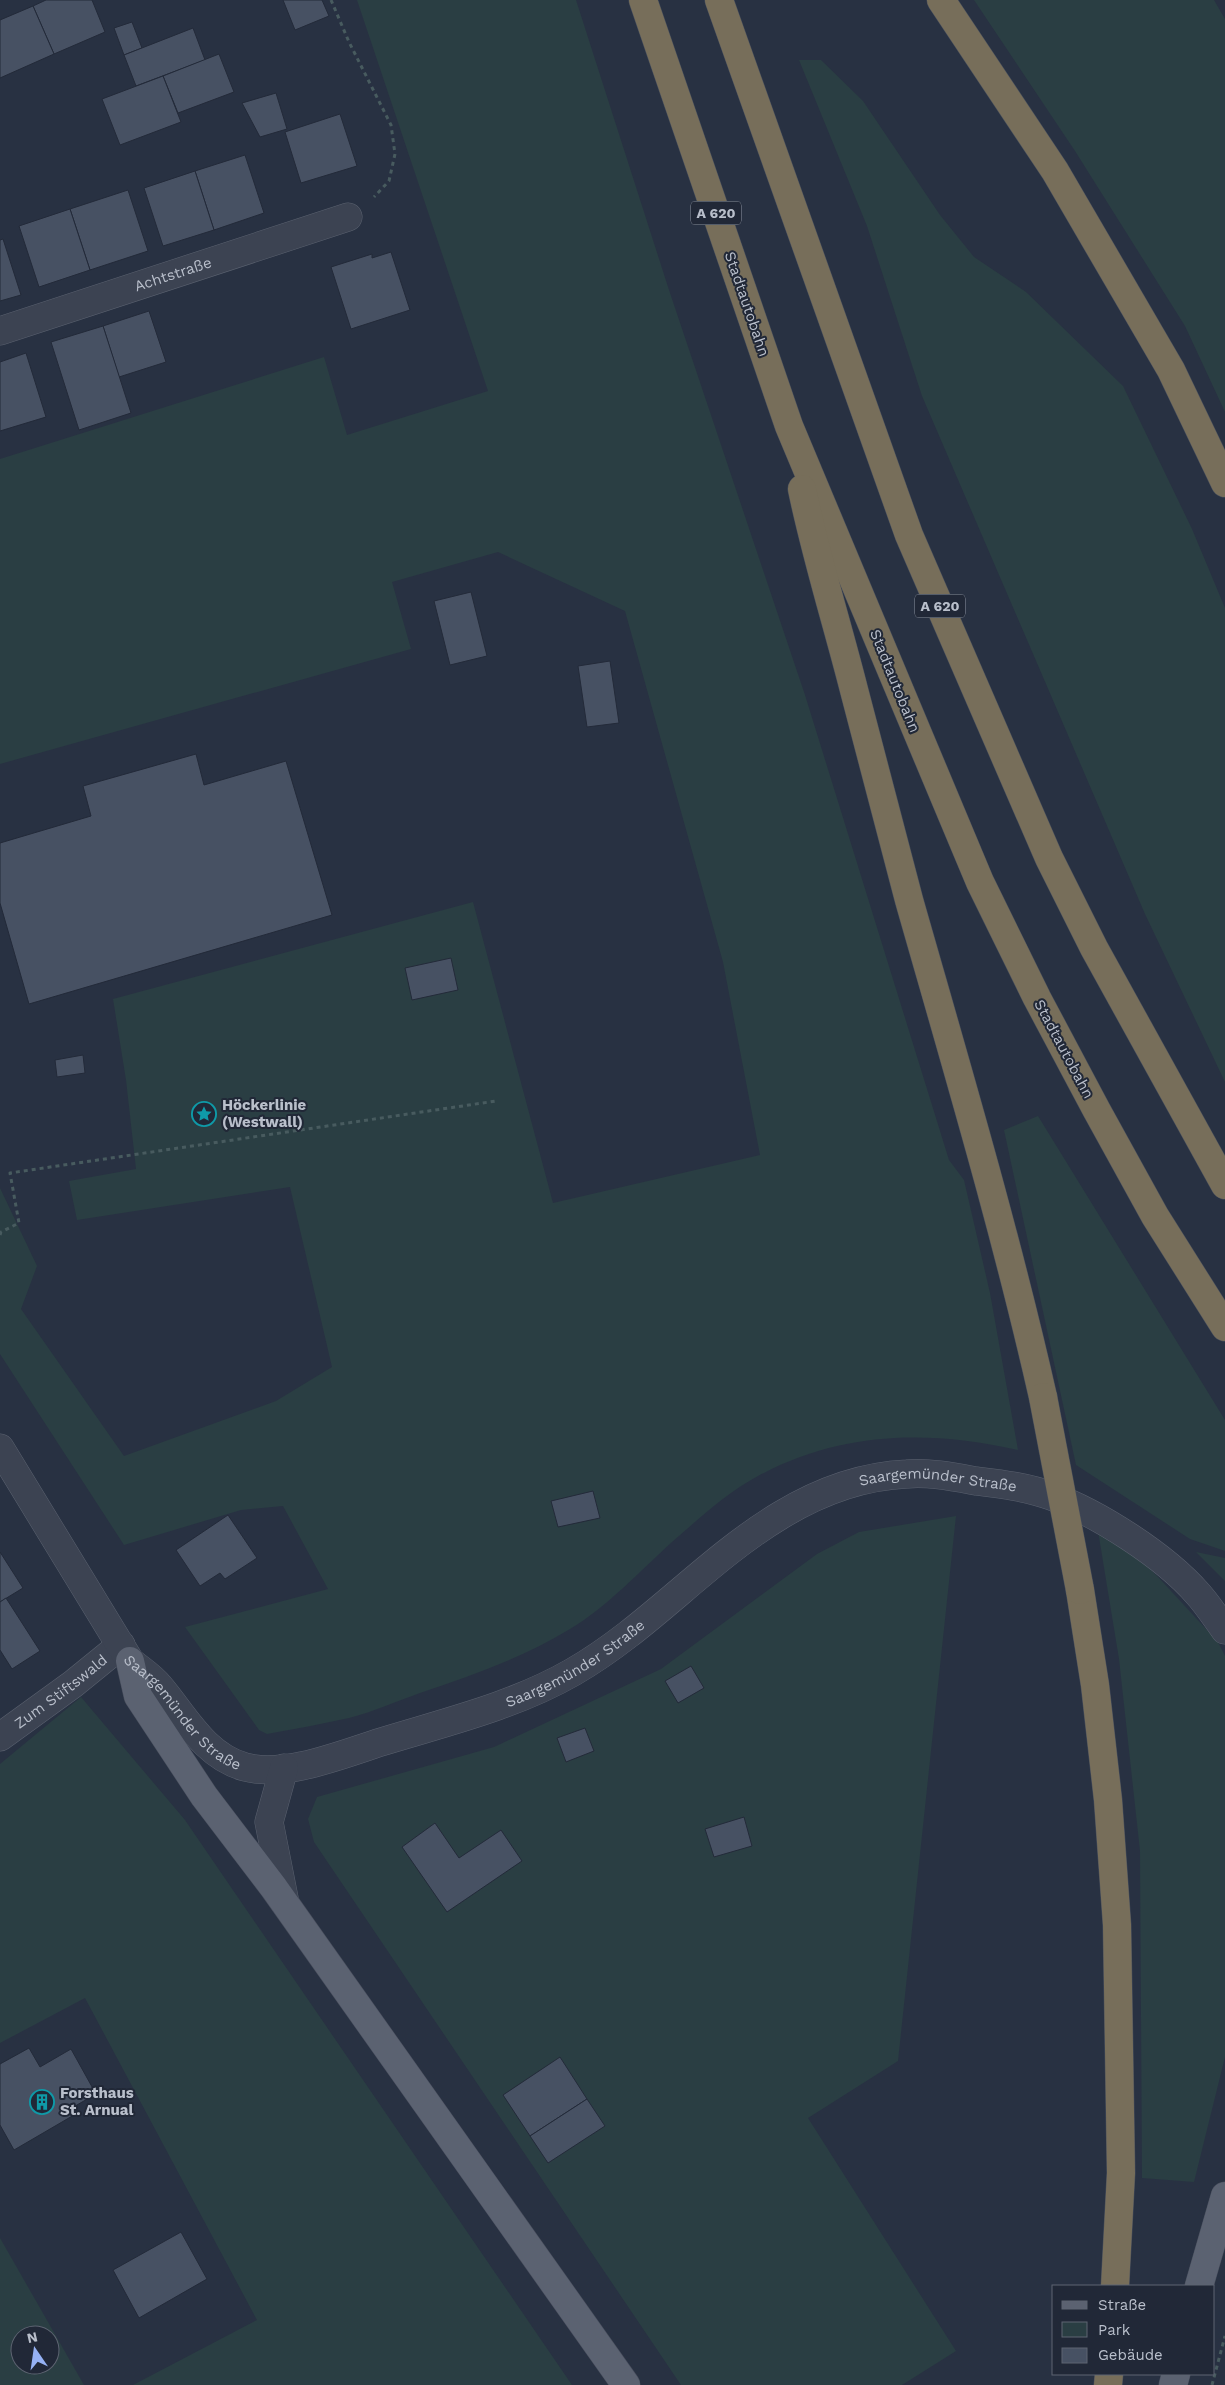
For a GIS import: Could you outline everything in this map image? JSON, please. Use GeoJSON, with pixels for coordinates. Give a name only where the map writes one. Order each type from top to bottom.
{"type":"FeatureCollection","features":[{"type":"Feature","properties":{"kind":"highway","name":"Stadtautobahn"},"geometry":{"type":"LineString","coordinates":[[643,0],[789,426],[980,882],[1037,998],[1096,1109],[1155,1216],[1225,1327]]}},
{"type":"Feature","properties":{"kind":"highway","name":"A 620"},"geometry":{"type":"LineString","coordinates":[[719,0],[909,535],[1053,866],[1094,948],[1150,1052],[1225,1185]]}},
{"type":"Feature","properties":{"kind":"highway"},"geometry":{"type":"LineString","coordinates":[[941,0],[1060,179],[1171,370],[1225,483]]}},
{"type":"Feature","properties":{"kind":"highway"},"geometry":{"type":"LineString","coordinates":[[789,426],[815,552],[909,899],[984,1159],[1017,1285],[1043,1397],[1080,1590],[1095,1685],[1107,1791],[1117,1925],[1121,2173],[1115,2285]]}},
{"type":"Feature","properties":{"kind":"main road"},"geometry":{"type":"LineString","coordinates":[[125,1653],[138,1696],[204,1796],[285,1903],[626,2385]]}},
{"type":"Feature","properties":{"kind":"main road"},"geometry":{"type":"LineString","coordinates":[[1199,2285],[1225,2196]]}},
{"type":"Feature","properties":{"kind":"street","name":"Achtstraße"},"geometry":{"type":"LineString","coordinates":[[0,331],[348,217]]}},
{"type":"Feature","properties":{"kind":"street","name":"Saargemünder Straße"},"geometry":{"type":"LineString","coordinates":[[0,1448],[125,1653],[157,1684],[194,1734],[219,1754],[244,1767],[284,1768],[344,1754],[505,1703],[573,1672],[642,1623],[732,1549],[781,1515],[827,1491],[867,1479],[908,1473],[949,1476],[1012,1486],[1050,1496],[1096,1516],[1153,1554],[1198,1593],[1225,1630]]}},
{"type":"Feature","properties":{"kind":"street","name":"Zum Stiftswald"},"geometry":{"type":"LineString","coordinates":[[0,1738],[73,1684],[125,1653]]}},
{"type":"Feature","properties":{"kind":"street"},"geometry":{"type":"LineString","coordinates":[[284,1768],[269,1822],[285,1903]]}},
{"type":"Feature","properties":{"kind":"path"},"geometry":{"type":"LineString","coordinates":[[331,0],[349,42],[391,125],[396,154],[389,181],[367,204],[348,217]]}},
{"type":"Feature","properties":{"kind":"path"},"geometry":{"type":"LineString","coordinates":[[0,1235],[1,1232],[19,1223],[10,1172],[496,1101]]}},
{"type":"Feature","properties":{"kind":"path"},"geometry":{"type":"LineString","coordinates":[[1215,2374],[1225,2336]]}},
{"type":"Feature","properties":{"kind":"green space"},"geometry":{"type":"Polygon","coordinates":[[[357,0],[576,0],[669,290],[805,695],[949,1160],[964,1180],[990,1293],[1018,1450],[951,1439],[886,1439],[853,1443],[821,1450],[790,1461],[758,1476],[724,1498],[597,1610],[570,1629],[534,1649],[497,1665],[367,1713],[267,1734],[259,1730],[185,1627],[328,1589],[283,1506],[241,1510],[124,1545],[0,1354],[0,1188],[37,1266],[21,1309],[124,1456],[276,1401],[332,1367],[290,1187],[77,1220],[69,1181],[136,1169],[126,1080],[113,999],[473,902],[553,1203],[760,1155],[723,962],[625,611],[498,552],[392,582],[411,649],[0,764],[0,459],[324,357],[347,435],[488,391],[357,0]]]}},
{"type":"Feature","properties":{"kind":"green space"},"geometry":{"type":"Polygon","coordinates":[[[974,0],[1214,0],[1225,19],[1225,412],[1185,326],[1075,151],[974,0]]]}},
{"type":"Feature","properties":{"kind":"green space"},"geometry":{"type":"Polygon","coordinates":[[[799,60],[821,60],[863,101],[940,215],[974,257],[1026,292],[1123,386],[1192,529],[1225,608],[1225,1082],[1145,914],[922,396],[867,226],[799,60]]]}},
{"type":"Feature","properties":{"kind":"green space"},"geometry":{"type":"Polygon","coordinates":[[[1038,1116],[1225,1420],[1225,1551],[1190,1539],[1076,1465],[1004,1130],[1038,1116]]]}},
{"type":"Feature","properties":{"kind":"green space"},"geometry":{"type":"Polygon","coordinates":[[[956,1516],[898,2061],[808,2118],[956,2351],[902,2385],[681,2385],[314,1842],[308,1819],[317,1797],[494,1747],[661,1669],[817,1554],[859,1532],[956,1516]]]}},
{"type":"Feature","properties":{"kind":"green space"},"geometry":{"type":"Polygon","coordinates":[[[1098,1531],[1129,1548],[1218,1642],[1225,1656],[1225,2057],[1194,2182],[1142,2178],[1140,1851],[1119,1659],[1098,1531]]]}},
{"type":"Feature","properties":{"kind":"green space"},"geometry":{"type":"Polygon","coordinates":[[[1196,1552],[1225,1558],[1225,1581],[1196,1552]]]}},
{"type":"Feature","properties":{"kind":"green space"},"geometry":{"type":"Polygon","coordinates":[[[81,1697],[185,1820],[572,2385],[133,2385],[257,2320],[85,1998],[0,2043],[0,1764],[81,1697]]]}},
{"type":"Feature","properties":{"kind":"green space"},"geometry":{"type":"Polygon","coordinates":[[[0,2238],[50,2325],[10,2325],[10,2375],[60,2375],[60,2343],[84,2385],[0,2385],[0,2238]]]}},
{"type":"Feature","properties":{"kind":"building"},"geometry":{"type":"Polygon","coordinates":[[[46,0],[92,0],[105,32],[54,54],[33,6],[46,0]]]}},
{"type":"Feature","properties":{"kind":"building"},"geometry":{"type":"Polygon","coordinates":[[[283,0],[322,0],[329,16],[295,30],[283,0]]]}},
{"type":"Feature","properties":{"kind":"building"},"geometry":{"type":"Polygon","coordinates":[[[33,6],[54,54],[0,78],[0,20],[33,6]]]}},
{"type":"Feature","properties":{"kind":"building"},"geometry":{"type":"Polygon","coordinates":[[[132,22],[142,48],[124,55],[114,28],[132,22]]]}},
{"type":"Feature","properties":{"kind":"building"},"geometry":{"type":"Polygon","coordinates":[[[193,28],[205,60],[136,86],[124,55],[193,28]]]}},
{"type":"Feature","properties":{"kind":"building"},"geometry":{"type":"Polygon","coordinates":[[[219,54],[234,92],[178,113],[163,76],[219,54]]]}},
{"type":"Feature","properties":{"kind":"building"},"geometry":{"type":"Polygon","coordinates":[[[163,76],[181,122],[120,145],[102,99],[163,76]]]}},
{"type":"Feature","properties":{"kind":"building"},"geometry":{"type":"Polygon","coordinates":[[[276,93],[287,129],[260,137],[242,103],[276,93]]]}},
{"type":"Feature","properties":{"kind":"building"},"geometry":{"type":"Polygon","coordinates":[[[340,114],[357,166],[301,183],[285,132],[340,114]]]}},
{"type":"Feature","properties":{"kind":"building"},"geometry":{"type":"Polygon","coordinates":[[[245,155],[264,213],[214,230],[195,171],[245,155]]]}},
{"type":"Feature","properties":{"kind":"building"},"geometry":{"type":"Polygon","coordinates":[[[195,171],[214,230],[163,246],[144,188],[195,171]]]}},
{"type":"Feature","properties":{"kind":"building"},"geometry":{"type":"Polygon","coordinates":[[[128,190],[148,251],[90,270],[70,209],[128,190]]]}},
{"type":"Feature","properties":{"kind":"building"},"geometry":{"type":"Polygon","coordinates":[[[70,209],[90,270],[39,287],[19,226],[70,209]]]}},
{"type":"Feature","properties":{"kind":"building"},"geometry":{"type":"Polygon","coordinates":[[[3,239],[21,295],[0,301],[0,240],[3,239]]]}},
{"type":"Feature","properties":{"kind":"building"},"geometry":{"type":"Polygon","coordinates":[[[391,252],[410,310],[351,329],[331,267],[372,254],[372,258],[391,252]]]}},
{"type":"Feature","properties":{"kind":"building"},"geometry":{"type":"Polygon","coordinates":[[[149,311],[166,362],[119,377],[103,326],[149,311]]]}},
{"type":"Feature","properties":{"kind":"building"},"geometry":{"type":"Polygon","coordinates":[[[103,326],[131,413],[79,430],[51,342],[103,326]]]}},
{"type":"Feature","properties":{"kind":"building"},"geometry":{"type":"Polygon","coordinates":[[[26,353],[46,417],[0,431],[0,362],[26,353]]]}},
{"type":"Feature","properties":{"kind":"building"},"geometry":{"type":"Polygon","coordinates":[[[471,592],[487,656],[450,665],[434,601],[471,592]]]}},
{"type":"Feature","properties":{"kind":"building"},"geometry":{"type":"Polygon","coordinates":[[[610,661],[619,723],[587,727],[578,666],[610,661]]]}},
{"type":"Feature","properties":{"kind":"building"},"geometry":{"type":"Polygon","coordinates":[[[196,754],[204,785],[286,761],[332,915],[29,1004],[0,903],[0,843],[91,816],[83,786],[196,754]]]}},
{"type":"Feature","properties":{"kind":"building"},"geometry":{"type":"Polygon","coordinates":[[[451,958],[458,990],[412,1000],[405,968],[451,958]]]}},
{"type":"Feature","properties":{"kind":"building"},"geometry":{"type":"Polygon","coordinates":[[[83,1055],[85,1073],[57,1077],[55,1060],[83,1055]]]}},
{"type":"Feature","properties":{"kind":"building"},"geometry":{"type":"Polygon","coordinates":[[[593,1491],[600,1518],[558,1527],[551,1501],[593,1491]]]}},
{"type":"Feature","properties":{"kind":"building"},"geometry":{"type":"Polygon","coordinates":[[[228,1515],[257,1558],[225,1579],[220,1573],[200,1586],[176,1550],[228,1515]]]}},
{"type":"Feature","properties":{"kind":"building"},"geometry":{"type":"Polygon","coordinates":[[[0,1552],[23,1588],[0,1602],[0,1552]]]}},
{"type":"Feature","properties":{"kind":"building"},"geometry":{"type":"Polygon","coordinates":[[[6,1598],[40,1651],[12,1669],[0,1650],[0,1602],[6,1598]]]}},
{"type":"Feature","properties":{"kind":"building"},"geometry":{"type":"Polygon","coordinates":[[[691,1666],[704,1688],[678,1703],[665,1681],[691,1666]]]}},
{"type":"Feature","properties":{"kind":"building"},"geometry":{"type":"Polygon","coordinates":[[[585,1728],[594,1751],[566,1762],[557,1738],[585,1728]]]}},
{"type":"Feature","properties":{"kind":"building"},"geometry":{"type":"Polygon","coordinates":[[[744,1817],[752,1846],[714,1857],[705,1829],[744,1817]]]}},
{"type":"Feature","properties":{"kind":"building"},"geometry":{"type":"Polygon","coordinates":[[[435,1823],[459,1858],[501,1830],[522,1861],[447,1912],[402,1847],[435,1823]]]}},
{"type":"Feature","properties":{"kind":"building","name":"Forsthaus St. Arnual"},"geometry":{"type":"Polygon","coordinates":[[[29,2048],[40,2067],[71,2049],[96,2094],[70,2109],[74,2115],[14,2150],[0,2125],[0,2064],[29,2048]]]}},
{"type":"Feature","properties":{"kind":"building"},"geometry":{"type":"Polygon","coordinates":[[[560,2057],[587,2099],[530,2136],[503,2095],[560,2057]]]}},
{"type":"Feature","properties":{"kind":"building"},"geometry":{"type":"Polygon","coordinates":[[[587,2099],[605,2126],[548,2163],[530,2136],[587,2099]]]}},
{"type":"Feature","properties":{"kind":"building"},"geometry":{"type":"Polygon","coordinates":[[[181,2232],[207,2279],[139,2318],[113,2270],[181,2232]]]}},
{"type":"Feature","properties":{"kind":"place","name":"Höckerlinie (Westwall)"},"geometry":{"type":"Point","coordinates":[204,1114]}},
{"type":"Feature","properties":{"kind":"place","name":"Forsthaus St. Arnual"},"geometry":{"type":"Point","coordinates":[42,2102]}}]}
